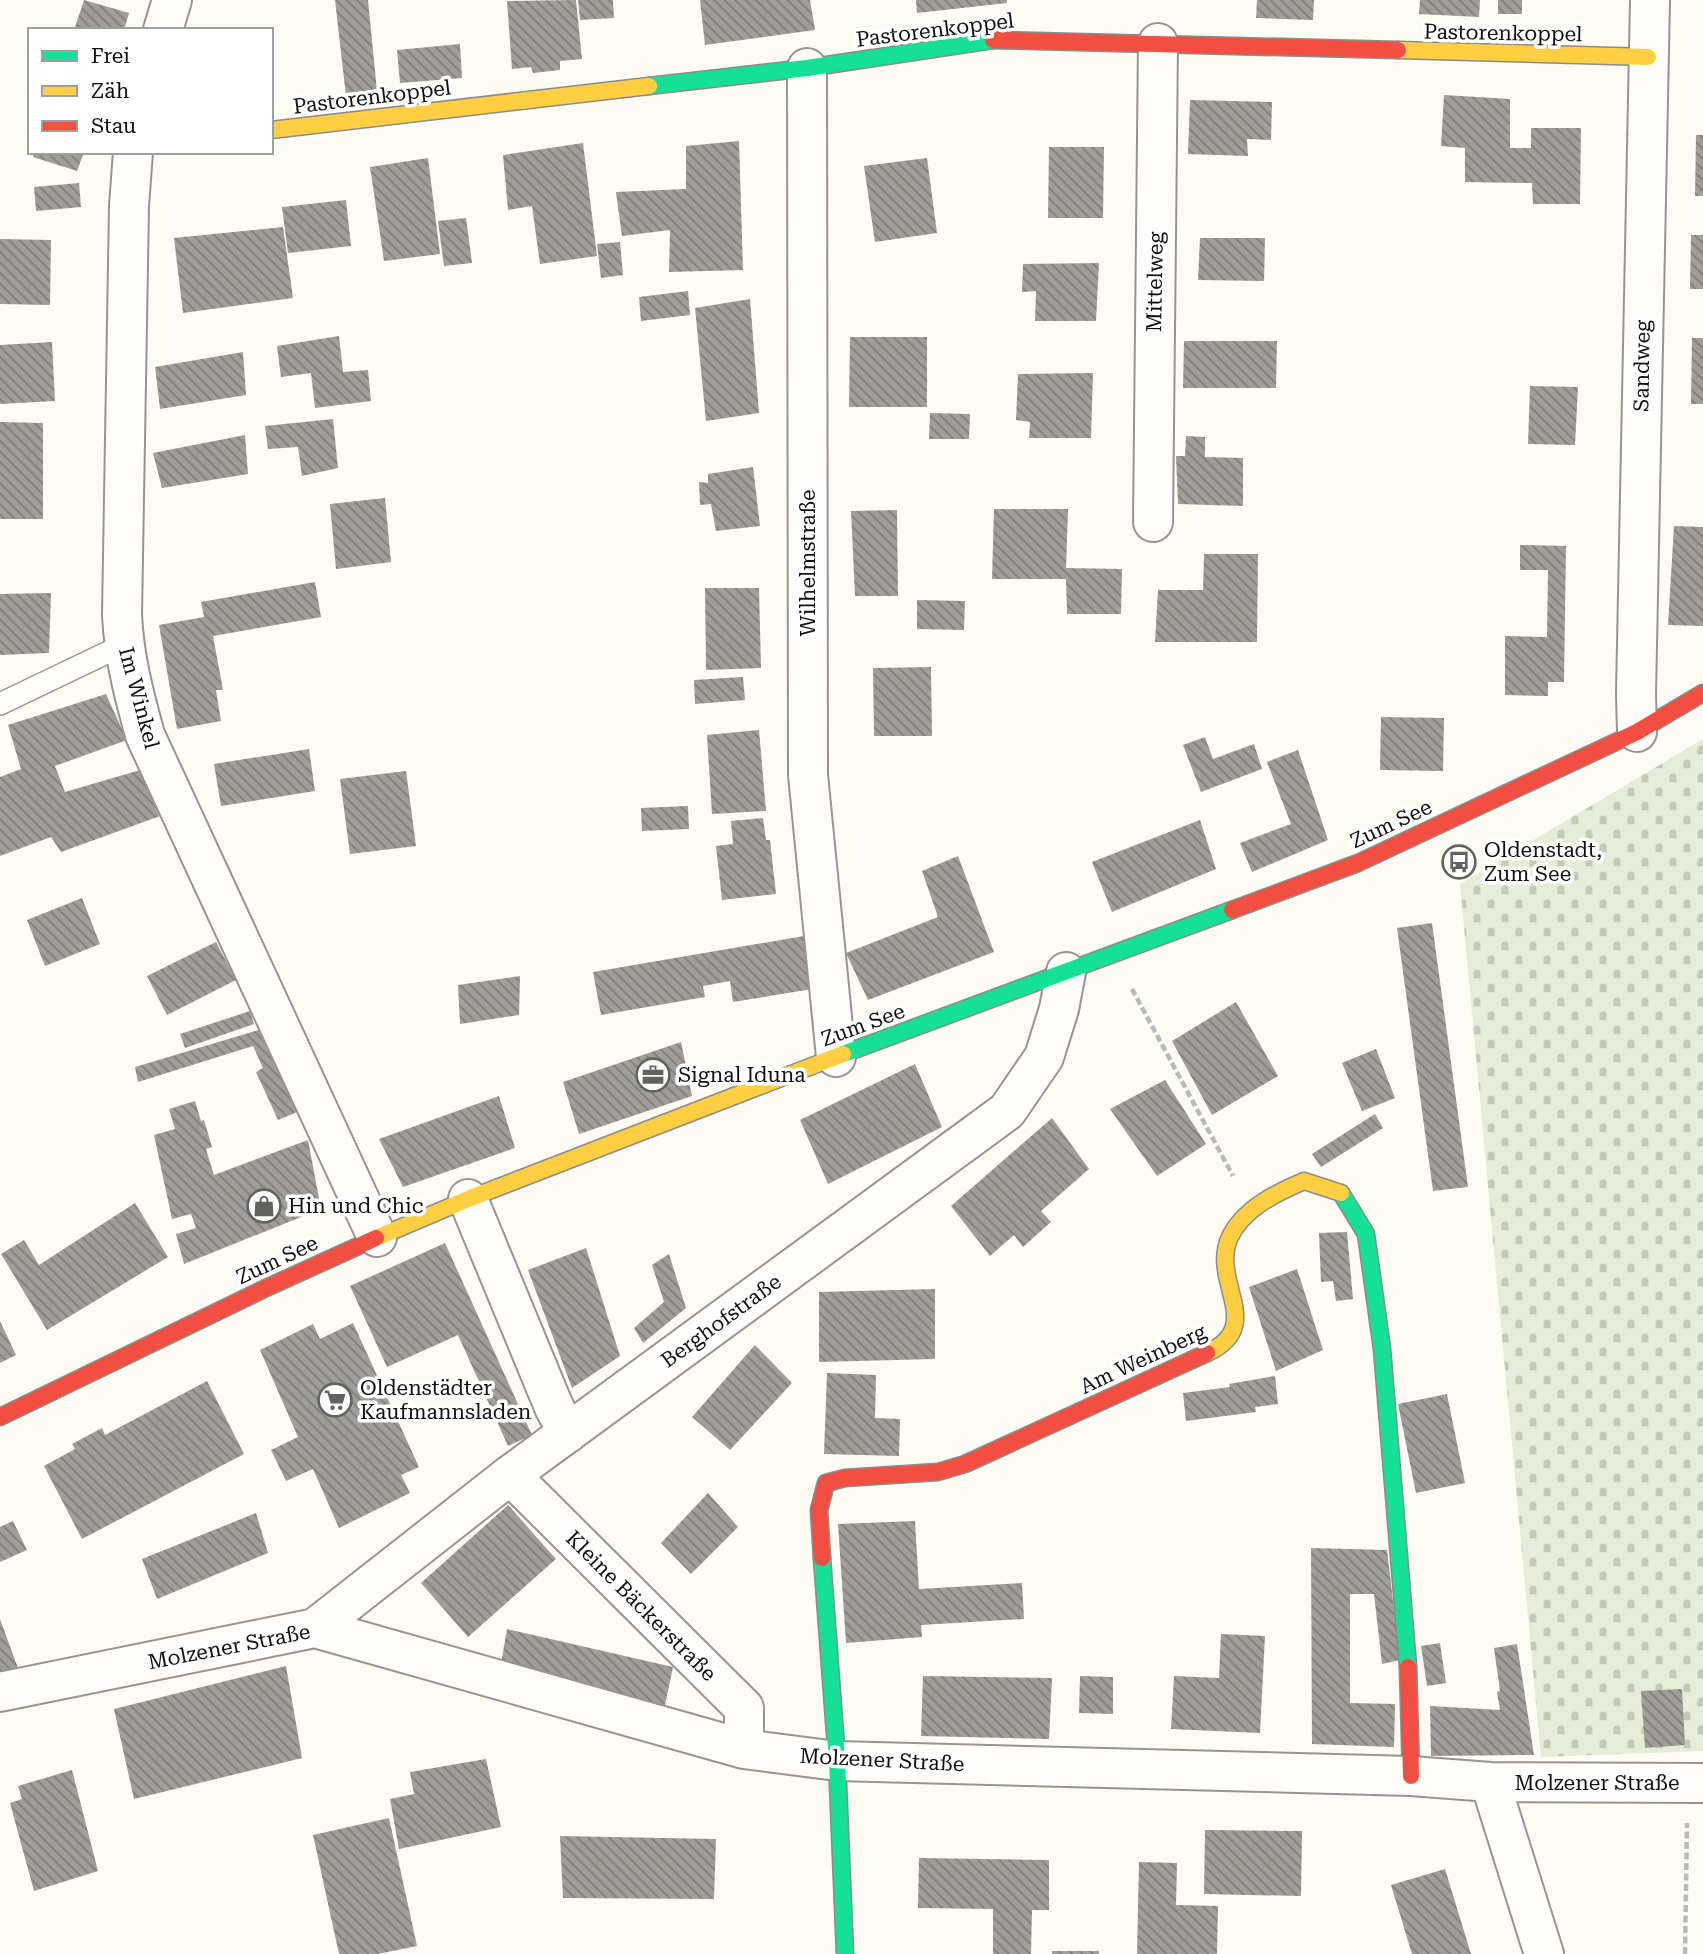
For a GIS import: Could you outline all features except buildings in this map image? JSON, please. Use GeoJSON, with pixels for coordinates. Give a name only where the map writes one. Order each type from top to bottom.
{"type":"FeatureCollection","features":[{"type":"Feature","properties":{"kind":"street"},"geometry":{"type":"LineString","coordinates":[[164,28],[172,0]]}},
{"type":"Feature","properties":{"kind":"street","name":"Sandweg"},"geometry":{"type":"LineString","coordinates":[[1637,732],[1650,0]]}},
{"type":"Feature","properties":{"kind":"street","name":"Pastorenkoppel"},"geometry":{"type":"LineString","coordinates":[[273,130],[807,68],[994,40],[1648,57]]}},
{"type":"Feature","properties":{"kind":"street","name":"Mittelweg"},"geometry":{"type":"LineString","coordinates":[[1153,522],[1158,43]]}},
{"type":"Feature","properties":{"kind":"street","name":"Wilhelmstraße"},"geometry":{"type":"LineString","coordinates":[[807,68],[808,775],[836,1057]]}},
{"type":"Feature","properties":{"kind":"street","name":"Im Winkel"},"geometry":{"type":"LineString","coordinates":[[133,154],[129,206],[123,645],[145,734],[377,1237]]}},
{"type":"Feature","properties":{"kind":"street","name":"Zum See"},"geometry":{"type":"LineString","coordinates":[[0,1417],[266,1288],[468,1199],[836,1057],[1358,863],[1637,732],[1703,694]]}},
{"type":"Feature","properties":{"kind":"street","name":"Berghofstraße"},"geometry":{"type":"LineString","coordinates":[[315,1628],[510,1475],[1007,1111],[1044,1057],[1059,1009],[1066,972]]}},
{"type":"Feature","properties":{"kind":"street","name":"Am Weinberg"},"geometry":{"type":"LineString","coordinates":[[837,1761],[819,1510],[826,1483],[845,1478],[938,1472],[965,1464],[1222,1346],[1235,1331],[1236,1308],[1225,1270],[1226,1251],[1233,1232],[1251,1210],[1271,1195],[1304,1181],[1342,1193],[1366,1234],[1383,1363],[1409,1678],[1411,1776]]}},
{"type":"Feature","properties":{"kind":"street"},"geometry":{"type":"LineString","coordinates":[[468,1199],[554,1407],[568,1433]]}},
{"type":"Feature","properties":{"kind":"street","name":"Kleine Bäckerstraße"},"geometry":{"type":"LineString","coordinates":[[510,1475],[744,1708],[744,1749]]}},
{"type":"Feature","properties":{"kind":"street","name":"Molzener Straße"},"geometry":{"type":"LineString","coordinates":[[0,1692],[315,1628],[744,1749],[837,1761],[1411,1776],[1490,1782],[1695,1783]]}},
{"type":"Feature","properties":{"kind":"street"},"geometry":{"type":"LineString","coordinates":[[837,1761],[845,1954]]}},
{"type":"Feature","properties":{"kind":"street","name":"Molzener Straße"},"geometry":{"type":"LineString","coordinates":[[1490,1782],[1544,1954]]}},
{"type":"Feature","properties":{"kind":"lane"},"geometry":{"type":"LineString","coordinates":[[0,704],[123,645]]}},
{"type":"Feature","properties":{"kind":"path"},"geometry":{"type":"LineString","coordinates":[[1113,953],[1251,1210]]}},
{"type":"Feature","properties":{"kind":"path"},"geometry":{"type":"LineString","coordinates":[[1685,1954],[1695,1783]]}},
{"type":"Feature","properties":{"kind":"green space"},"geometry":{"type":"Polygon","coordinates":[[[1703,739],[1703,1751],[1541,1757],[1460,884],[1703,739]]]}},
{"type":"Feature","properties":{"kind":"traffic: fast"},"geometry":{"type":"LineString","coordinates":[[649,86],[807,68],[993,40]]}},
{"type":"Feature","properties":{"kind":"traffic: fast"},"geometry":{"type":"LineString","coordinates":[[843,1054],[1232,910]]}},
{"type":"Feature","properties":{"kind":"traffic: fast"},"geometry":{"type":"LineString","coordinates":[[1341,1193],[1366,1234],[1382,1349],[1408,1667]]}},
{"type":"Feature","properties":{"kind":"traffic: fast"},"geometry":{"type":"LineString","coordinates":[[822,1558],[837,1761],[845,1954]]}},
{"type":"Feature","properties":{"kind":"traffic: slow"},"geometry":{"type":"LineString","coordinates":[[1398,50],[1648,57]]}},
{"type":"Feature","properties":{"kind":"traffic: slow"},"geometry":{"type":"LineString","coordinates":[[273,130],[649,86]]}},
{"type":"Feature","properties":{"kind":"traffic: slow"},"geometry":{"type":"LineString","coordinates":[[376,1238],[468,1199],[843,1054]]}},
{"type":"Feature","properties":{"kind":"traffic: slow"},"geometry":{"type":"LineString","coordinates":[[1207,1353],[1224,1342],[1233,1330],[1235,1317],[1225,1255],[1229,1239],[1242,1219],[1261,1203],[1304,1181],[1341,1193]]}},
{"type":"Feature","properties":{"kind":"traffic: jam"},"geometry":{"type":"LineString","coordinates":[[993,40],[1398,50]]}},
{"type":"Feature","properties":{"kind":"traffic: jam"},"geometry":{"type":"LineString","coordinates":[[1232,910],[1358,863],[1637,732],[1703,693]]}},
{"type":"Feature","properties":{"kind":"traffic: jam"},"geometry":{"type":"LineString","coordinates":[[0,1417],[266,1288],[376,1238]]}},
{"type":"Feature","properties":{"kind":"traffic: jam"},"geometry":{"type":"LineString","coordinates":[[822,1558],[819,1510],[826,1483],[845,1478],[938,1472],[965,1464],[1207,1353]]}},
{"type":"Feature","properties":{"kind":"traffic: jam"},"geometry":{"type":"LineString","coordinates":[[1408,1667],[1411,1776]]}},
{"type":"Feature","properties":{"kind":"place","name":"Oldenstadt, Zum See"},"geometry":{"type":"Point","coordinates":[1459,862]}},
{"type":"Feature","properties":{"kind":"place","name":"Signal Iduna"},"geometry":{"type":"Point","coordinates":[653,1075]}},
{"type":"Feature","properties":{"kind":"place","name":"Hin und Chic"},"geometry":{"type":"Point","coordinates":[264,1206]}},
{"type":"Feature","properties":{"kind":"place","name":"Oldenstädter Kaufmannsladen"},"geometry":{"type":"Point","coordinates":[335,1400]}}]}
